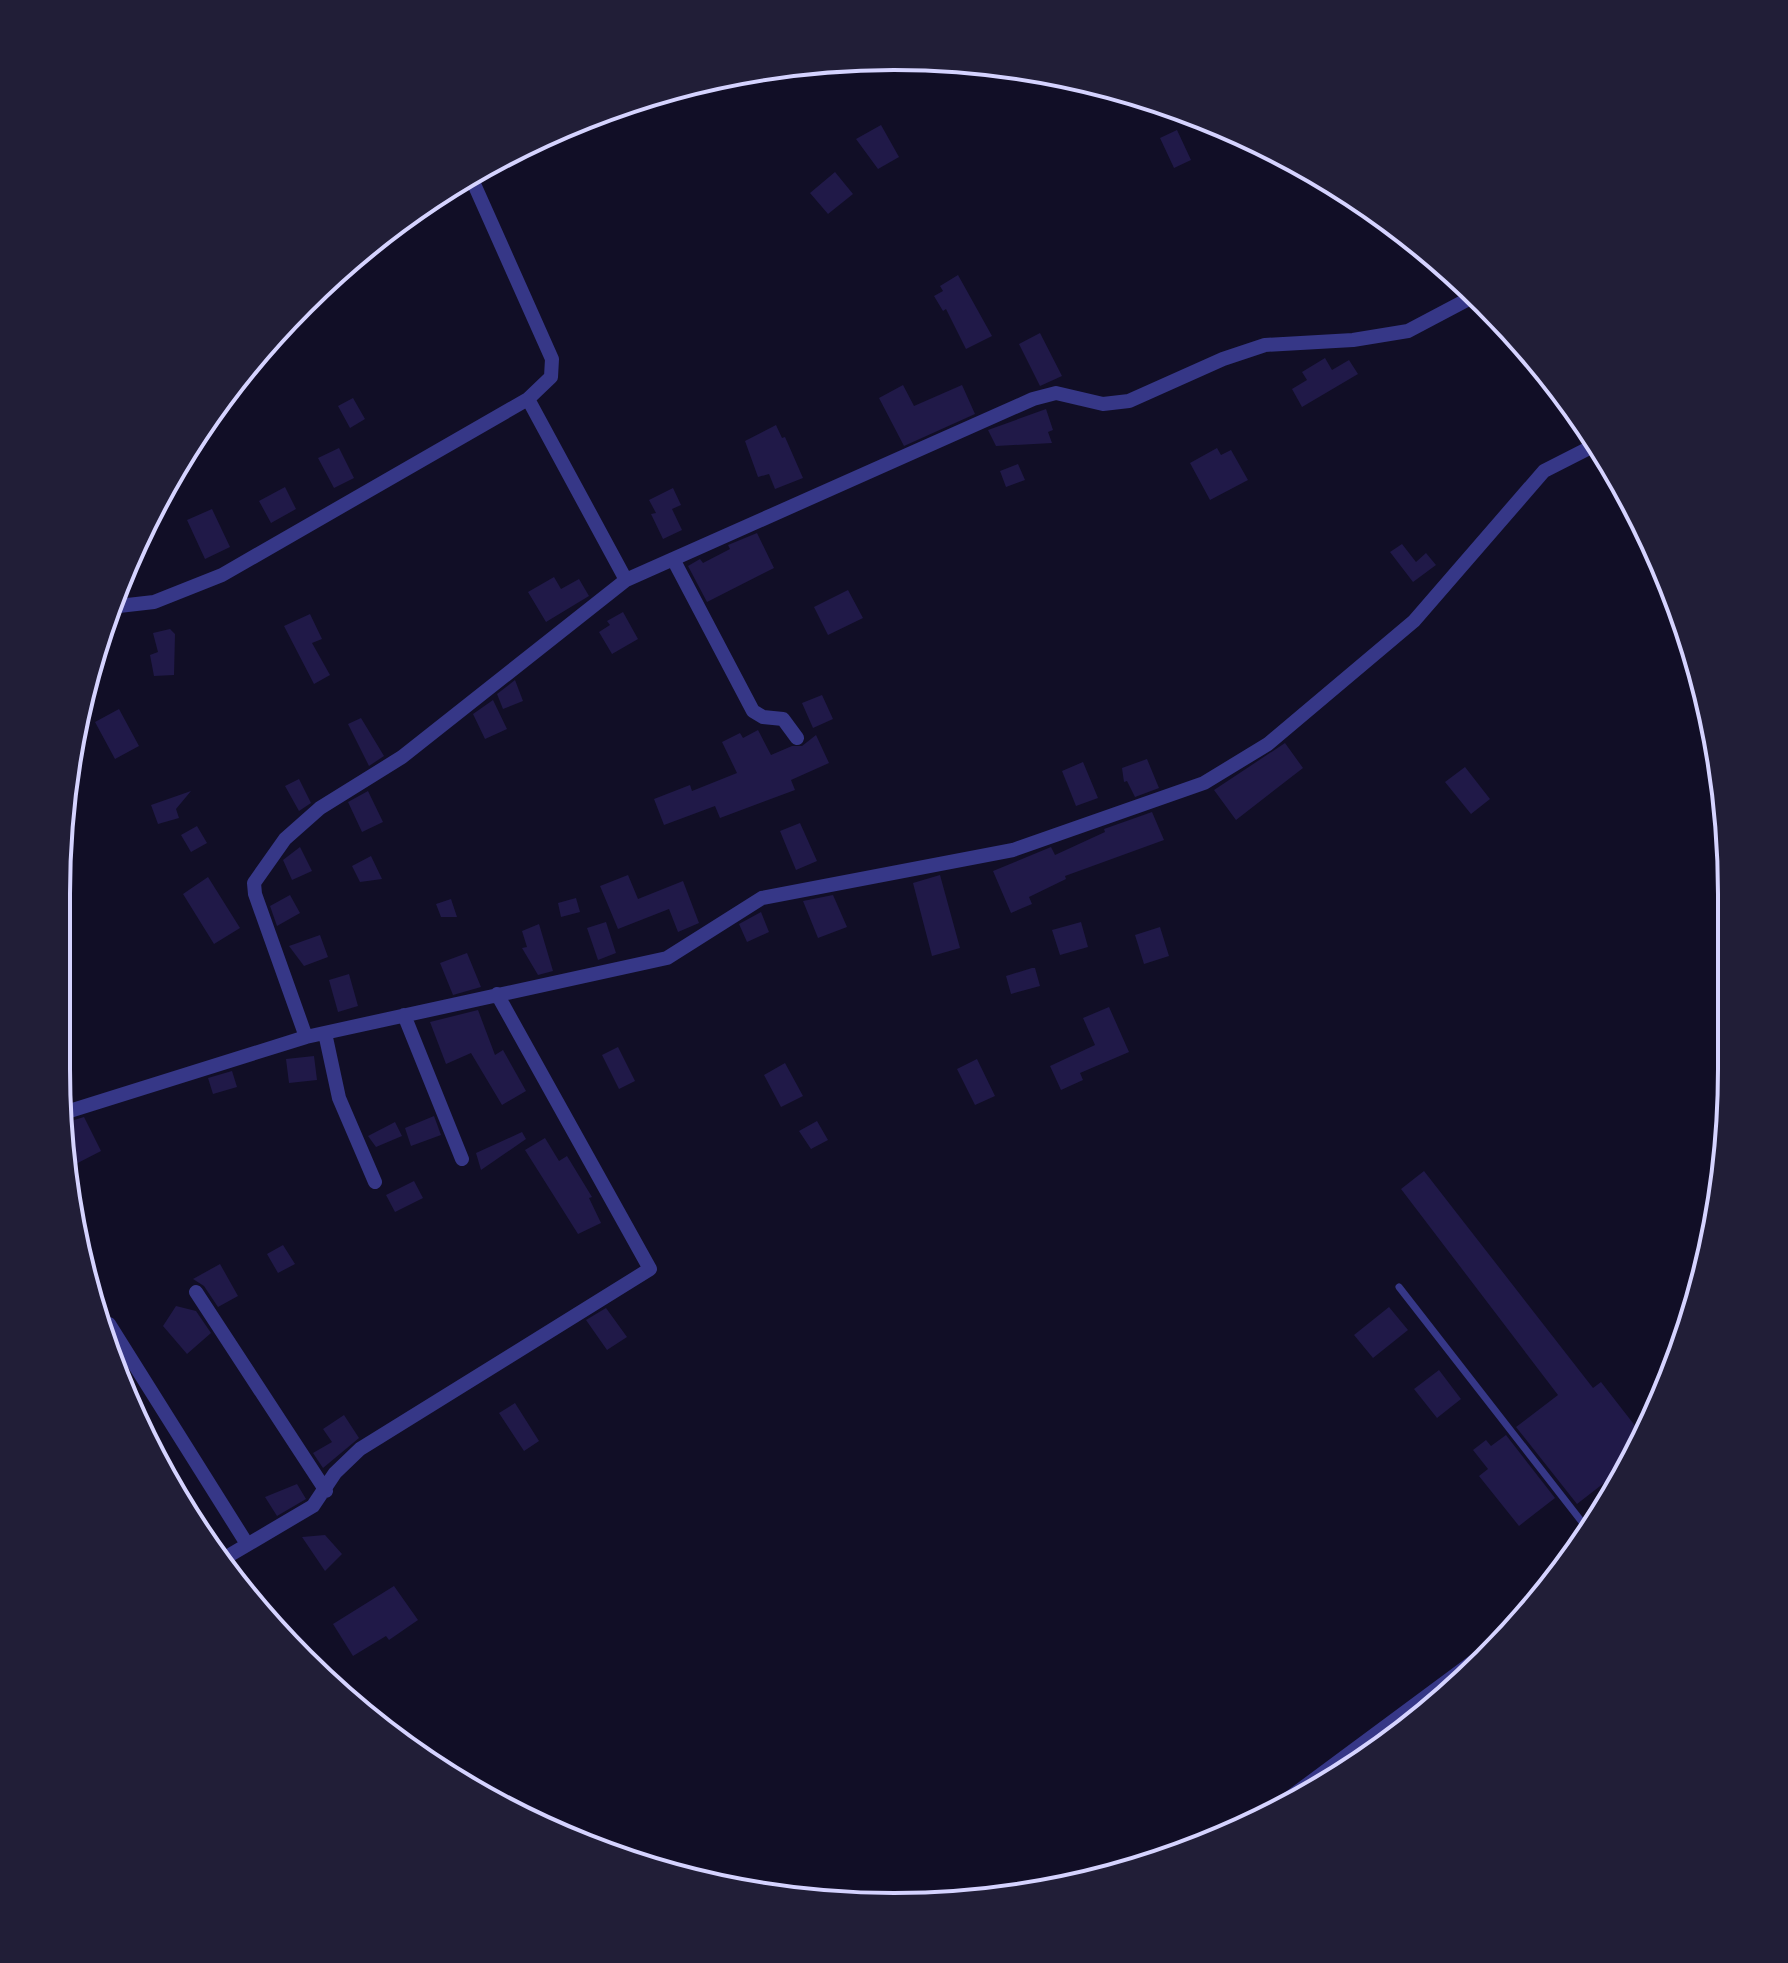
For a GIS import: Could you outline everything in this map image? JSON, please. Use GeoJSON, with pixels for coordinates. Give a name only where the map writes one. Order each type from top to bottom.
{"type":"FeatureCollection","features":[{"type":"Feature","properties":{"kind":"street"},"geometry":{"type":"LineString","coordinates":[[123,606],[154,602],[222,575],[528,399],[551,377],[552,359],[474,185]]}},
{"type":"Feature","properties":{"kind":"street"},"geometry":{"type":"LineString","coordinates":[[306,1037],[255,894],[254,883],[277,850],[320,808],[402,757],[626,580],[1033,399],[1056,393],[1103,404],[1129,401],[1223,359],[1265,345],[1353,340],[1408,331],[1466,301]]}},
{"type":"Feature","properties":{"kind":"street"},"geometry":{"type":"LineString","coordinates":[[528,399],[626,580]]}},
{"type":"Feature","properties":{"kind":"street"},"geometry":{"type":"LineString","coordinates":[[72,1110],[306,1037],[667,958],[762,898],[1013,850],[1204,783],[1268,744],[1414,621],[1544,471],[1587,449]]}},
{"type":"Feature","properties":{"kind":"street"},"geometry":{"type":"LineString","coordinates":[[673,559],[753,711],[763,717],[783,719],[797,738]]}},
{"type":"Feature","properties":{"kind":"street"},"geometry":{"type":"LineString","coordinates":[[229,1555],[313,1506],[326,1491],[335,1473],[360,1449],[650,1269],[497,994]]}},
{"type":"Feature","properties":{"kind":"street"},"geometry":{"type":"LineString","coordinates":[[404,1015],[462,1159]]}},
{"type":"Feature","properties":{"kind":"street"},"geometry":{"type":"LineString","coordinates":[[325,1033],[339,1098],[375,1182]]}},
{"type":"Feature","properties":{"kind":"street"},"geometry":{"type":"LineString","coordinates":[[196,1292],[326,1491]]}},
{"type":"Feature","properties":{"kind":"street"},"geometry":{"type":"LineString","coordinates":[[113,1330],[247,1544]]}},
{"type":"Feature","properties":{"kind":"street"},"geometry":{"type":"LineString","coordinates":[[1329,1769],[1440,1687]]}},
{"type":"Feature","properties":{"kind":"lane"},"geometry":{"type":"LineString","coordinates":[[1399,1287],[1582,1522]]}},
{"type":"Feature","properties":{"kind":"building"},"geometry":{"type":"Polygon","coordinates":[[[881,125],[899,157],[878,169],[856,139],[881,125]]]}},
{"type":"Feature","properties":{"kind":"building"},"geometry":{"type":"Polygon","coordinates":[[[1177,130],[1191,160],[1174,168],[1160,138],[1177,130]]]}},
{"type":"Feature","properties":{"kind":"building"},"geometry":{"type":"Polygon","coordinates":[[[835,172],[853,194],[828,214],[810,193],[835,172]]]}},
{"type":"Feature","properties":{"kind":"building"},"geometry":{"type":"Polygon","coordinates":[[[958,275],[992,336],[966,349],[946,309],[943,311],[934,296],[943,291],[940,286],[958,275]]]}},
{"type":"Feature","properties":{"kind":"building"},"geometry":{"type":"Polygon","coordinates":[[[1040,333],[1062,376],[1040,386],[1019,344],[1040,333]]]}},
{"type":"Feature","properties":{"kind":"building"},"geometry":{"type":"Polygon","coordinates":[[[1325,358],[1332,370],[1349,360],[1358,374],[1302,407],[1292,389],[1307,380],[1302,372],[1325,358]]]}},
{"type":"Feature","properties":{"kind":"building"},"geometry":{"type":"Polygon","coordinates":[[[903,385],[914,406],[962,385],[975,414],[904,446],[879,398],[903,385]]]}},
{"type":"Feature","properties":{"kind":"building"},"geometry":{"type":"Polygon","coordinates":[[[353,398],[365,419],[350,428],[338,406],[353,398]]]}},
{"type":"Feature","properties":{"kind":"building"},"geometry":{"type":"Polygon","coordinates":[[[1046,409],[1053,430],[1048,432],[1052,443],[996,446],[988,430],[1046,409]]]}},
{"type":"Feature","properties":{"kind":"building"},"geometry":{"type":"Polygon","coordinates":[[[776,425],[782,438],[785,437],[803,478],[775,489],[769,474],[758,477],[745,441],[776,425]]]}},
{"type":"Feature","properties":{"kind":"building"},"geometry":{"type":"Polygon","coordinates":[[[339,448],[354,478],[334,488],[318,458],[339,448]]]}},
{"type":"Feature","properties":{"kind":"building"},"geometry":{"type":"Polygon","coordinates":[[[1217,448],[1221,455],[1231,450],[1248,480],[1210,500],[1190,463],[1217,448]]]}},
{"type":"Feature","properties":{"kind":"building"},"geometry":{"type":"Polygon","coordinates":[[[1018,464],[1025,480],[1006,487],[1000,471],[1018,464]]]}},
{"type":"Feature","properties":{"kind":"building"},"geometry":{"type":"Polygon","coordinates":[[[285,487],[296,509],[271,523],[259,501],[285,487]]]}},
{"type":"Feature","properties":{"kind":"building"},"geometry":{"type":"Polygon","coordinates":[[[673,488],[681,505],[672,509],[682,530],[663,539],[651,514],[656,513],[649,500],[673,488]]]}},
{"type":"Feature","properties":{"kind":"building"},"geometry":{"type":"Polygon","coordinates":[[[212,509],[230,547],[205,559],[187,520],[212,509]]]}},
{"type":"Feature","properties":{"kind":"building"},"geometry":{"type":"Polygon","coordinates":[[[757,533],[774,568],[707,602],[688,566],[700,559],[703,563],[730,549],[728,545],[757,533]]]}},
{"type":"Feature","properties":{"kind":"building"},"geometry":{"type":"Polygon","coordinates":[[[1402,544],[1416,562],[1426,553],[1436,565],[1413,582],[1390,552],[1402,544]]]}},
{"type":"Feature","properties":{"kind":"building"},"geometry":{"type":"Polygon","coordinates":[[[554,577],[561,589],[579,579],[589,596],[546,622],[528,592],[554,577]]]}},
{"type":"Feature","properties":{"kind":"building"},"geometry":{"type":"Polygon","coordinates":[[[848,590],[863,618],[828,635],[814,607],[848,590]]]}},
{"type":"Feature","properties":{"kind":"building"},"geometry":{"type":"Polygon","coordinates":[[[623,612],[638,639],[612,654],[599,632],[610,625],[607,621],[623,612]]]}},
{"type":"Feature","properties":{"kind":"building"},"geometry":{"type":"Polygon","coordinates":[[[310,614],[322,639],[312,643],[330,675],[314,684],[284,626],[310,614]]]}},
{"type":"Feature","properties":{"kind":"building"},"geometry":{"type":"Polygon","coordinates":[[[170,629],[175,634],[174,675],[154,676],[150,655],[158,652],[153,633],[170,629]]]}},
{"type":"Feature","properties":{"kind":"building"},"geometry":{"type":"Polygon","coordinates":[[[515,680],[523,701],[503,709],[497,694],[515,680]]]}},
{"type":"Feature","properties":{"kind":"building"},"geometry":{"type":"Polygon","coordinates":[[[822,695],[833,719],[813,728],[802,703],[822,695]]]}},
{"type":"Feature","properties":{"kind":"building"},"geometry":{"type":"Polygon","coordinates":[[[493,700],[507,729],[485,739],[473,714],[493,700]]]}},
{"type":"Feature","properties":{"kind":"building"},"geometry":{"type":"Polygon","coordinates":[[[119,709],[139,746],[115,759],[95,722],[119,709]]]}},
{"type":"Feature","properties":{"kind":"building"},"geometry":{"type":"Polygon","coordinates":[[[361,718],[384,756],[369,766],[348,724],[361,718]]]}},
{"type":"Feature","properties":{"kind":"building"},"geometry":{"type":"Polygon","coordinates":[[[758,730],[771,755],[792,746],[802,746],[816,735],[829,763],[791,780],[795,790],[720,818],[715,806],[664,825],[654,799],[690,785],[692,791],[737,773],[722,742],[740,733],[743,738],[758,730]]]}},
{"type":"Feature","properties":{"kind":"building"},"geometry":{"type":"Polygon","coordinates":[[[1285,743],[1303,768],[1236,820],[1214,790],[1285,743]]]}},
{"type":"Feature","properties":{"kind":"building"},"geometry":{"type":"Polygon","coordinates":[[[1147,759],[1159,788],[1135,797],[1127,781],[1124,782],[1122,768],[1147,759]]]}},
{"type":"Feature","properties":{"kind":"building"},"geometry":{"type":"Polygon","coordinates":[[[1083,762],[1098,798],[1076,806],[1062,771],[1083,762]]]}},
{"type":"Feature","properties":{"kind":"building"},"geometry":{"type":"Polygon","coordinates":[[[1465,767],[1490,799],[1471,814],[1445,782],[1465,767]]]}},
{"type":"Feature","properties":{"kind":"building"},"geometry":{"type":"Polygon","coordinates":[[[299,779],[311,803],[299,811],[285,786],[299,779]]]}},
{"type":"Feature","properties":{"kind":"building"},"geometry":{"type":"Polygon","coordinates":[[[191,791],[176,809],[179,818],[158,824],[151,805],[191,791]]]}},
{"type":"Feature","properties":{"kind":"building"},"geometry":{"type":"Polygon","coordinates":[[[368,791],[383,822],[362,832],[348,802],[368,791]]]}},
{"type":"Feature","properties":{"kind":"building"},"geometry":{"type":"Polygon","coordinates":[[[1152,812],[1164,840],[1065,876],[1066,879],[1029,897],[1032,904],[1011,913],[993,871],[1051,847],[1055,855],[1105,832],[1104,829],[1152,812]]]}},
{"type":"Feature","properties":{"kind":"building"},"geometry":{"type":"Polygon","coordinates":[[[800,823],[817,861],[796,870],[780,831],[800,823]]]}},
{"type":"Feature","properties":{"kind":"building"},"geometry":{"type":"Polygon","coordinates":[[[197,826],[207,843],[191,852],[181,835],[197,826]]]}},
{"type":"Feature","properties":{"kind":"building"},"geometry":{"type":"Polygon","coordinates":[[[300,847],[312,871],[292,880],[283,860],[300,847]]]}},
{"type":"Feature","properties":{"kind":"building"},"geometry":{"type":"Polygon","coordinates":[[[371,856],[382,879],[360,882],[352,866],[371,856]]]}},
{"type":"Feature","properties":{"kind":"building"},"geometry":{"type":"Polygon","coordinates":[[[628,875],[638,899],[683,881],[699,923],[678,932],[669,909],[618,929],[600,886],[628,875]]]}},
{"type":"Feature","properties":{"kind":"building"},"geometry":{"type":"Polygon","coordinates":[[[940,875],[960,948],[932,956],[913,883],[940,875]]]}},
{"type":"Feature","properties":{"kind":"building"},"geometry":{"type":"Polygon","coordinates":[[[208,877],[240,928],[214,944],[183,894],[208,877]]]}},
{"type":"Feature","properties":{"kind":"building"},"geometry":{"type":"Polygon","coordinates":[[[290,895],[300,913],[277,926],[270,906],[290,895]]]}},
{"type":"Feature","properties":{"kind":"building"},"geometry":{"type":"Polygon","coordinates":[[[833,895],[847,927],[818,938],[803,901],[833,895]]]}},
{"type":"Feature","properties":{"kind":"building"},"geometry":{"type":"Polygon","coordinates":[[[576,898],[580,912],[561,917],[558,903],[576,898]]]}},
{"type":"Feature","properties":{"kind":"building"},"geometry":{"type":"Polygon","coordinates":[[[451,899],[457,917],[441,917],[436,904],[451,899]]]}},
{"type":"Feature","properties":{"kind":"building"},"geometry":{"type":"Polygon","coordinates":[[[761,912],[769,932],[747,942],[739,924],[761,912]]]}},
{"type":"Feature","properties":{"kind":"building"},"geometry":{"type":"Polygon","coordinates":[[[606,922],[616,953],[598,960],[587,928],[606,922]]]}},
{"type":"Feature","properties":{"kind":"building"},"geometry":{"type":"Polygon","coordinates":[[[1081,922],[1088,947],[1060,955],[1052,930],[1081,922]]]}},
{"type":"Feature","properties":{"kind":"building"},"geometry":{"type":"Polygon","coordinates":[[[539,924],[553,971],[538,975],[522,948],[527,947],[522,931],[539,924]]]}},
{"type":"Feature","properties":{"kind":"building"},"geometry":{"type":"Polygon","coordinates":[[[1160,927],[1169,956],[1144,964],[1135,935],[1160,927]]]}},
{"type":"Feature","properties":{"kind":"building"},"geometry":{"type":"Polygon","coordinates":[[[320,935],[328,957],[304,966],[289,946],[320,935]]]}},
{"type":"Feature","properties":{"kind":"building"},"geometry":{"type":"Polygon","coordinates":[[[467,953],[481,987],[453,995],[440,963],[467,953]]]}},
{"type":"Feature","properties":{"kind":"building"},"geometry":{"type":"Polygon","coordinates":[[[1035,968],[1040,986],[1011,994],[1006,976],[1035,968]]]}},
{"type":"Feature","properties":{"kind":"building"},"geometry":{"type":"Polygon","coordinates":[[[349,974],[358,1006],[338,1012],[329,980],[349,974]]]}},
{"type":"Feature","properties":{"kind":"building"},"geometry":{"type":"Polygon","coordinates":[[[1109,1007],[1129,1052],[1080,1073],[1083,1080],[1061,1090],[1050,1066],[1095,1045],[1083,1018],[1109,1007]]]}},
{"type":"Feature","properties":{"kind":"building"},"geometry":{"type":"Polygon","coordinates":[[[478,1010],[495,1055],[503,1050],[526,1091],[502,1105],[471,1053],[446,1064],[430,1022],[478,1010]]]}},
{"type":"Feature","properties":{"kind":"building"},"geometry":{"type":"Polygon","coordinates":[[[618,1047],[635,1081],[619,1089],[602,1055],[618,1047]]]}},
{"type":"Feature","properties":{"kind":"building"},"geometry":{"type":"Polygon","coordinates":[[[314,1056],[317,1080],[289,1083],[286,1059],[314,1056]]]}},
{"type":"Feature","properties":{"kind":"building"},"geometry":{"type":"Polygon","coordinates":[[[977,1059],[995,1096],[975,1105],[957,1069],[977,1059]]]}},
{"type":"Feature","properties":{"kind":"building"},"geometry":{"type":"Polygon","coordinates":[[[785,1063],[803,1096],[781,1107],[764,1075],[785,1063]]]}},
{"type":"Feature","properties":{"kind":"building"},"geometry":{"type":"Polygon","coordinates":[[[232,1071],[237,1087],[213,1094],[208,1078],[232,1071]]]}},
{"type":"Feature","properties":{"kind":"building"},"geometry":{"type":"Polygon","coordinates":[[[434,1116],[441,1135],[411,1146],[405,1128],[434,1116]]]}},
{"type":"Feature","properties":{"kind":"building"},"geometry":{"type":"Polygon","coordinates":[[[84,1117],[101,1151],[76,1164],[72,1123],[84,1117]]]}},
{"type":"Feature","properties":{"kind":"building"},"geometry":{"type":"Polygon","coordinates":[[[817,1121],[828,1140],[811,1149],[799,1131],[817,1121]]]}},
{"type":"Feature","properties":{"kind":"building"},"geometry":{"type":"Polygon","coordinates":[[[395,1122],[402,1136],[376,1147],[368,1136],[395,1122]]]}},
{"type":"Feature","properties":{"kind":"building"},"geometry":{"type":"Polygon","coordinates":[[[522,1132],[526,1139],[481,1170],[476,1153],[522,1132]]]}},
{"type":"Feature","properties":{"kind":"building"},"geometry":{"type":"Polygon","coordinates":[[[545,1138],[559,1161],[567,1156],[592,1197],[589,1198],[601,1223],[578,1234],[525,1150],[545,1138]]]}},
{"type":"Feature","properties":{"kind":"building"},"geometry":{"type":"Polygon","coordinates":[[[1424,1171],[1593,1388],[1601,1382],[1636,1427],[1609,1479],[1577,1504],[1516,1427],[1558,1395],[1401,1189],[1424,1171]]]}},
{"type":"Feature","properties":{"kind":"building"},"geometry":{"type":"Polygon","coordinates":[[[414,1181],[423,1198],[395,1212],[386,1195],[414,1181]]]}},
{"type":"Feature","properties":{"kind":"building"},"geometry":{"type":"Polygon","coordinates":[[[283,1245],[295,1264],[278,1273],[267,1254],[283,1245]]]}},
{"type":"Feature","properties":{"kind":"building"},"geometry":{"type":"Polygon","coordinates":[[[220,1264],[238,1296],[218,1307],[204,1286],[193,1279],[220,1264]]]}},
{"type":"Feature","properties":{"kind":"building"},"geometry":{"type":"Polygon","coordinates":[[[176,1306],[196,1311],[211,1333],[187,1354],[163,1326],[176,1306]]]}},
{"type":"Feature","properties":{"kind":"building"},"geometry":{"type":"Polygon","coordinates":[[[1389,1307],[1408,1330],[1373,1358],[1354,1335],[1389,1307]]]}},
{"type":"Feature","properties":{"kind":"building"},"geometry":{"type":"Polygon","coordinates":[[[606,1308],[627,1337],[607,1350],[586,1320],[606,1308]]]}},
{"type":"Feature","properties":{"kind":"building"},"geometry":{"type":"Polygon","coordinates":[[[1439,1370],[1461,1399],[1437,1418],[1414,1389],[1439,1370]]]}},
{"type":"Feature","properties":{"kind":"building"},"geometry":{"type":"Polygon","coordinates":[[[515,1403],[539,1441],[524,1451],[499,1413],[515,1403]]]}},
{"type":"Feature","properties":{"kind":"building"},"geometry":{"type":"Polygon","coordinates":[[[344,1415],[359,1438],[323,1468],[313,1453],[332,1442],[323,1429],[344,1415]]]}},
{"type":"Feature","properties":{"kind":"building"},"geometry":{"type":"Polygon","coordinates":[[[1506,1435],[1555,1498],[1519,1526],[1479,1476],[1488,1469],[1473,1450],[1486,1440],[1491,1446],[1506,1435]]]}},
{"type":"Feature","properties":{"kind":"building"},"geometry":{"type":"Polygon","coordinates":[[[297,1484],[306,1499],[277,1516],[265,1497],[297,1484]]]}},
{"type":"Feature","properties":{"kind":"building"},"geometry":{"type":"Polygon","coordinates":[[[325,1535],[342,1554],[325,1571],[302,1537],[325,1535]]]}},
{"type":"Feature","properties":{"kind":"building"},"geometry":{"type":"Polygon","coordinates":[[[394,1586],[418,1620],[389,1640],[386,1636],[353,1656],[333,1624],[394,1586]]]}}]}
